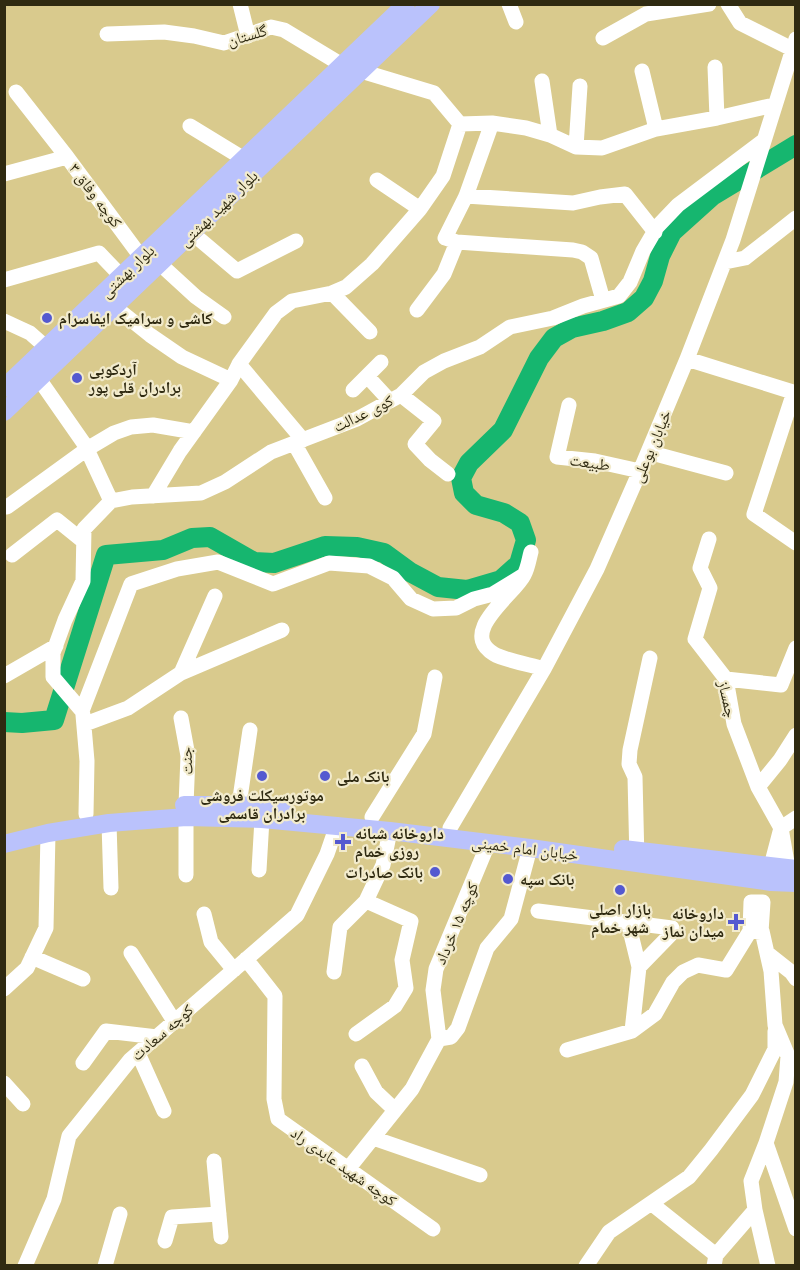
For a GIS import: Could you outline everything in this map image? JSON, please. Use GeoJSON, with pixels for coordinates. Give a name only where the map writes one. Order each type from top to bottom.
{"type":"FeatureCollection","features":[{"type":"Feature","properties":{"kind":"main road","name":"بلوار بهشتی"},"geometry":{"type":"LineString","coordinates":[[4,388],[405,4]]}},
{"type":"Feature","properties":{"kind":"main road","name":"بلوار شهید بهشتی"},"geometry":{"type":"LineString","coordinates":[[4,412],[431,4]]}},
{"type":"Feature","properties":{"kind":"main road","name":"خیابان امام خمینی"},"geometry":{"type":"LineString","coordinates":[[4,844],[48,833],[239,805],[372,817],[637,857],[784,874]]}},
{"type":"Feature","properties":{"kind":"main road","name":"خیابان امام خمینی"},"geometry":{"type":"LineString","coordinates":[[4,831],[86,814],[186,811],[337,825],[488,844],[637,857]]}},
{"type":"Feature","properties":{"kind":"street"},"geometry":{"type":"LineString","coordinates":[[240,4],[248,36]]}},
{"type":"Feature","properties":{"kind":"street"},"geometry":{"type":"LineString","coordinates":[[509,4],[516,22]]}},
{"type":"Feature","properties":{"kind":"street"},"geometry":{"type":"LineString","coordinates":[[603,38],[645,9],[709,4]]}},
{"type":"Feature","properties":{"kind":"street"},"geometry":{"type":"LineString","coordinates":[[728,4],[740,23],[794,44]]}},
{"type":"Feature","properties":{"kind":"street","name":"گلستان"},"geometry":{"type":"LineString","coordinates":[[107,34],[165,33],[194,36],[224,43],[271,27],[284,30],[342,65]]}},
{"type":"Feature","properties":{"kind":"street","name":"خیابان بوعلی"},"geometry":{"type":"LineString","coordinates":[[450,828],[544,669],[597,569],[640,471],[725,262],[794,44]]}},
{"type":"Feature","properties":{"kind":"street"},"geometry":{"type":"LineString","coordinates":[[715,68],[717,118]]}},
{"type":"Feature","properties":{"kind":"street"},"geometry":{"type":"LineString","coordinates":[[361,71],[434,93],[460,124]]}},
{"type":"Feature","properties":{"kind":"street"},"geometry":{"type":"LineString","coordinates":[[642,71],[656,129]]}},
{"type":"Feature","properties":{"kind":"street"},"geometry":{"type":"LineString","coordinates":[[542,81],[550,135]]}},
{"type":"Feature","properties":{"kind":"street"},"geometry":{"type":"LineString","coordinates":[[576,147],[580,86]]}},
{"type":"Feature","properties":{"kind":"street"},"geometry":{"type":"LineString","coordinates":[[16,92],[67,157]]}},
{"type":"Feature","properties":{"kind":"street"},"geometry":{"type":"LineString","coordinates":[[460,124],[492,123],[526,128],[550,135],[576,147],[602,148],[656,129],[774,105]]}},
{"type":"Feature","properties":{"kind":"street"},"geometry":{"type":"LineString","coordinates":[[492,123],[466,196],[445,238],[457,242],[582,252],[591,258],[603,300]]}},
{"type":"Feature","properties":{"kind":"street"},"geometry":{"type":"LineString","coordinates":[[153,496],[231,380],[239,364],[276,313],[292,301],[332,293],[346,287],[372,264],[420,208],[443,176],[460,124]]}},
{"type":"Feature","properties":{"kind":"street"},"geometry":{"type":"LineString","coordinates":[[190,126],[243,159]]}},
{"type":"Feature","properties":{"kind":"street","name":"کوی عدالت"},"geometry":{"type":"LineString","coordinates":[[111,501],[201,493],[225,482],[271,452],[357,419],[395,398],[424,372],[444,361],[480,347],[510,327],[553,318],[583,306],[619,296],[630,282],[643,251],[655,232],[678,205],[763,141]]}},
{"type":"Feature","properties":{"kind":"street","name":"کوچه وفاق ۳"},"geometry":{"type":"LineString","coordinates":[[4,174],[67,157],[141,257]]}},
{"type":"Feature","properties":{"kind":"street"},"geometry":{"type":"LineString","coordinates":[[377,180],[420,208]]}},
{"type":"Feature","properties":{"kind":"street"},"geometry":{"type":"LineString","coordinates":[[466,196],[573,203],[600,197],[625,195],[655,232]]}},
{"type":"Feature","properties":{"kind":"street"},"geometry":{"type":"LineString","coordinates":[[725,262],[745,258],[794,223]]}},
{"type":"Feature","properties":{"kind":"street"},"geometry":{"type":"LineString","coordinates":[[192,233],[237,271],[296,241]]}},
{"type":"Feature","properties":{"kind":"street"},"geometry":{"type":"LineString","coordinates":[[417,310],[444,274],[457,242]]}},
{"type":"Feature","properties":{"kind":"street"},"geometry":{"type":"LineString","coordinates":[[4,279],[99,253],[121,276]]}},
{"type":"Feature","properties":{"kind":"street"},"geometry":{"type":"LineString","coordinates":[[160,264],[196,297],[224,317]]}},
{"type":"Feature","properties":{"kind":"street"},"geometry":{"type":"LineString","coordinates":[[332,293],[370,332]]}},
{"type":"Feature","properties":{"kind":"street"},"geometry":{"type":"LineString","coordinates":[[115,307],[182,357],[231,380]]}},
{"type":"Feature","properties":{"kind":"street"},"geometry":{"type":"LineString","coordinates":[[4,321],[30,333],[47,348]]}},
{"type":"Feature","properties":{"kind":"street"},"geometry":{"type":"LineString","coordinates":[[687,359],[795,392],[754,514],[795,543]]}},
{"type":"Feature","properties":{"kind":"street"},"geometry":{"type":"LineString","coordinates":[[353,390],[381,362]]}},
{"type":"Feature","properties":{"kind":"street"},"geometry":{"type":"LineString","coordinates":[[239,364],[299,441],[325,498]]}},
{"type":"Feature","properties":{"kind":"street"},"geometry":{"type":"LineString","coordinates":[[367,376],[395,398],[434,421],[415,444],[448,474]]}},
{"type":"Feature","properties":{"kind":"street"},"geometry":{"type":"LineString","coordinates":[[39,379],[87,449],[111,501],[84,529],[83,581],[53,653],[53,677],[84,717]]}},
{"type":"Feature","properties":{"kind":"street","name":"طبيعت"},"geometry":{"type":"LineString","coordinates":[[569,405],[557,457],[595,461],[640,471]]}},
{"type":"Feature","properties":{"kind":"street"},"geometry":{"type":"LineString","coordinates":[[7,507],[87,449],[114,433],[131,427],[153,425],[194,432]]}},
{"type":"Feature","properties":{"kind":"street"},"geometry":{"type":"LineString","coordinates":[[648,452],[726,473]]}},
{"type":"Feature","properties":{"kind":"street"},"geometry":{"type":"LineString","coordinates":[[12,555],[57,520],[83,542]]}},
{"type":"Feature","properties":{"kind":"street","name":"چمساز"},"geometry":{"type":"LineString","coordinates":[[709,539],[700,568],[710,588],[695,639],[726,679],[734,724],[758,787],[781,828],[784,874]]}},
{"type":"Feature","properties":{"kind":"street"},"geometry":{"type":"LineString","coordinates":[[531,552],[524,575],[493,610],[482,631],[483,641],[494,654],[544,669]]}},
{"type":"Feature","properties":{"kind":"street"},"geometry":{"type":"LineString","coordinates":[[86,814],[84,717],[131,584],[177,569],[218,562],[273,584],[329,563],[369,566],[393,578],[411,598],[433,609],[456,608],[474,599],[493,594],[524,575]]}},
{"type":"Feature","properties":{"kind":"street"},"geometry":{"type":"LineString","coordinates":[[182,673],[215,596]]}},
{"type":"Feature","properties":{"kind":"street"},"geometry":{"type":"LineString","coordinates":[[84,717],[128,708],[182,673],[282,630]]}},
{"type":"Feature","properties":{"kind":"street"},"geometry":{"type":"LineString","coordinates":[[4,676],[56,646]]}},
{"type":"Feature","properties":{"kind":"street"},"geometry":{"type":"LineString","coordinates":[[726,679],[781,685],[795,648]]}},
{"type":"Feature","properties":{"kind":"street"},"geometry":{"type":"LineString","coordinates":[[637,857],[635,777],[629,764],[650,658]]}},
{"type":"Feature","properties":{"kind":"street"},"geometry":{"type":"LineString","coordinates":[[372,817],[424,734],[435,677]]}},
{"type":"Feature","properties":{"kind":"street","name":"جنت"},"geometry":{"type":"LineString","coordinates":[[181,718],[188,756],[186,875]]}},
{"type":"Feature","properties":{"kind":"street"},"geometry":{"type":"LineString","coordinates":[[239,805],[249,730]]}},
{"type":"Feature","properties":{"kind":"street"},"geometry":{"type":"LineString","coordinates":[[758,787],[780,760],[795,735]]}},
{"type":"Feature","properties":{"kind":"street"},"geometry":{"type":"LineString","coordinates":[[781,828],[795,818]]}},
{"type":"Feature","properties":{"kind":"street"},"geometry":{"type":"LineString","coordinates":[[259,870],[262,819]]}},
{"type":"Feature","properties":{"kind":"street"},"geometry":{"type":"LineString","coordinates":[[109,823],[111,888]]}},
{"type":"Feature","properties":{"kind":"street","name":"کوچه سعادت"},"geometry":{"type":"LineString","coordinates":[[25,1266],[54,1199],[69,1136],[130,1060],[297,915],[327,854],[337,825]]}},
{"type":"Feature","properties":{"kind":"street"},"geometry":{"type":"LineString","coordinates":[[334,972],[340,927],[366,901],[383,865],[390,831]]}},
{"type":"Feature","properties":{"kind":"street"},"geometry":{"type":"LineString","coordinates":[[4,989],[27,968],[46,928],[48,833]]}},
{"type":"Feature","properties":{"kind":"street","name":"کوچه ۱۵ خرداد"},"geometry":{"type":"LineString","coordinates":[[439,1039],[433,990],[436,969],[488,844]]}},
{"type":"Feature","properties":{"kind":"street"},"geometry":{"type":"LineString","coordinates":[[348,1169],[412,1089],[439,1039],[451,1037],[458,1028],[487,948],[511,919],[530,848]]}},
{"type":"Feature","properties":{"kind":"street"},"geometry":{"type":"LineString","coordinates":[[585,1266],[609,1232],[689,1177],[752,1095],[775,1049],[775,1025],[767,953],[756,931],[757,902],[751,871]]}},
{"type":"Feature","properties":{"kind":"street"},"geometry":{"type":"LineString","coordinates":[[757,902],[784,874]]}},
{"type":"Feature","properties":{"kind":"street"},"geometry":{"type":"LineString","coordinates":[[356,1034],[395,1006],[406,988],[402,960],[411,921],[366,901]]}},
{"type":"Feature","properties":{"kind":"street"},"geometry":{"type":"LineString","coordinates":[[538,911],[672,928],[674,930],[639,967]]}},
{"type":"Feature","properties":{"kind":"street"},"geometry":{"type":"LineString","coordinates":[[204,914],[211,942],[240,964]]}},
{"type":"Feature","properties":{"kind":"street"},"geometry":{"type":"LineString","coordinates":[[628,922],[639,967],[632,1031]]}},
{"type":"Feature","properties":{"kind":"street"},"geometry":{"type":"LineString","coordinates":[[567,1050],[632,1031],[656,1014],[673,982],[683,972],[698,965],[726,969],[756,931]]}},
{"type":"Feature","properties":{"kind":"street"},"geometry":{"type":"LineString","coordinates":[[131,953],[174,1021]]}},
{"type":"Feature","properties":{"kind":"street"},"geometry":{"type":"LineString","coordinates":[[767,953],[791,972],[795,979]]}},
{"type":"Feature","properties":{"kind":"street"},"geometry":{"type":"LineString","coordinates":[[32,957],[83,979]]}},
{"type":"Feature","properties":{"kind":"street","name":"کوچه شهید عابدی راد"},"geometry":{"type":"LineString","coordinates":[[240,964],[276,996],[274,1099],[278,1119],[433,1228]]}},
{"type":"Feature","properties":{"kind":"street"},"geometry":{"type":"LineString","coordinates":[[768,1266],[750,1180],[766,1143],[786,1082],[788,1056],[775,1025]]}},
{"type":"Feature","properties":{"kind":"street"},"geometry":{"type":"LineString","coordinates":[[83,1063],[106,1031],[157,1037]]}},
{"type":"Feature","properties":{"kind":"street"},"geometry":{"type":"LineString","coordinates":[[138,1053],[165,1111]]}},
{"type":"Feature","properties":{"kind":"street"},"geometry":{"type":"LineString","coordinates":[[362,1066],[376,1092],[395,1110]]}},
{"type":"Feature","properties":{"kind":"street"},"geometry":{"type":"LineString","coordinates":[[4,1083],[23,1104]]}},
{"type":"Feature","properties":{"kind":"street"},"geometry":{"type":"LineString","coordinates":[[373,1138],[480,1175]]}},
{"type":"Feature","properties":{"kind":"street"},"geometry":{"type":"LineString","coordinates":[[766,1143],[795,1230]]}},
{"type":"Feature","properties":{"kind":"street"},"geometry":{"type":"LineString","coordinates":[[214,1161],[221,1237]]}},
{"type":"Feature","properties":{"kind":"street"},"geometry":{"type":"LineString","coordinates":[[652,1204],[715,1260],[755,1210]]}},
{"type":"Feature","properties":{"kind":"street"},"geometry":{"type":"LineString","coordinates":[[105,1266],[120,1214]]}},
{"type":"Feature","properties":{"kind":"street"},"geometry":{"type":"LineString","coordinates":[[165,1241],[172,1216],[219,1214]]}},
{"type":"Feature","properties":{"kind":"waterway"},"geometry":{"type":"LineString","coordinates":[[4,722],[54,720],[106,555],[163,550],[192,538],[210,537],[254,562],[274,563],[325,546],[357,547],[384,553],[410,572],[438,587],[467,590],[501,580],[519,564],[526,540],[520,523],[504,513],[476,505],[464,493],[461,478],[469,463],[503,430],[539,358],[554,338],[572,328],[628,312],[644,298],[672,232],[712,196],[796,145]]}},
{"type":"Feature","properties":{"kind":"place","name":"کاشی و سرامیک ایفاسرام"},"geometry":{"type":"Point","coordinates":[47,318]}},
{"type":"Feature","properties":{"kind":"place","name":"آردکوبی برادران قلی پور"},"geometry":{"type":"Point","coordinates":[77,378]}},
{"type":"Feature","properties":{"kind":"place","name":"موتورسیکلت فروشی برادران قاسمی"},"geometry":{"type":"Point","coordinates":[262,776]}},
{"type":"Feature","properties":{"kind":"place","name":"بانک ملی"},"geometry":{"type":"Point","coordinates":[325,776]}},
{"type":"Feature","properties":{"kind":"place","name":"داروخانه شبانه روزی خمام"},"geometry":{"type":"Point","coordinates":[343,842]}},
{"type":"Feature","properties":{"kind":"place","name":"بانک صادرات"},"geometry":{"type":"Point","coordinates":[435,872]}},
{"type":"Feature","properties":{"kind":"place","name":"بانک سپه"},"geometry":{"type":"Point","coordinates":[508,879]}},
{"type":"Feature","properties":{"kind":"place","name":"بازار اصلی شهر خمام"},"geometry":{"type":"Point","coordinates":[620,890]}},
{"type":"Feature","properties":{"kind":"place","name":"داروخانه میدان نماز"},"geometry":{"type":"Point","coordinates":[736,922]}}]}
